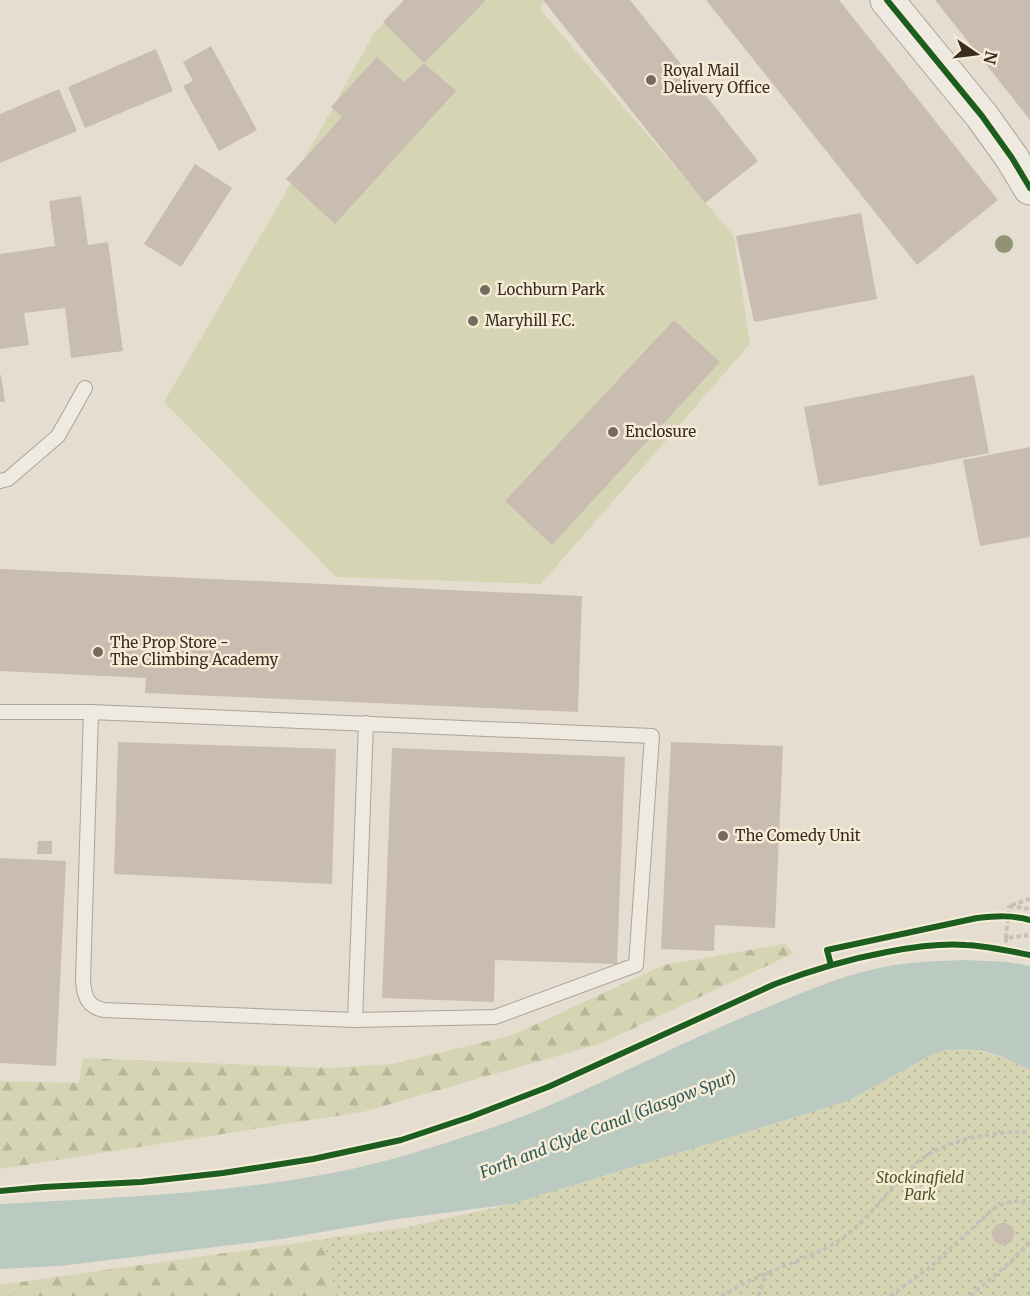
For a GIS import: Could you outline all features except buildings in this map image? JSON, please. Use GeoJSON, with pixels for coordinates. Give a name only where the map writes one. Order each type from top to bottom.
{"type":"FeatureCollection","features":[{"type":"Feature","properties":{"kind":"street"},"geometry":{"type":"LineString","coordinates":[[887,0],[982,116],[1030,188]]}},
{"type":"Feature","properties":{"kind":"lane"},"geometry":{"type":"LineString","coordinates":[[0,481],[8,479],[58,436],[85,388]]}},
{"type":"Feature","properties":{"kind":"lane"},"geometry":{"type":"LineString","coordinates":[[0,712],[91,712],[652,736],[636,965],[495,1017],[355,1020],[96,1009],[84,994],[82,980],[91,712]]}},
{"type":"Feature","properties":{"kind":"lane"},"geometry":{"type":"LineString","coordinates":[[355,1020],[366,723]]}},
{"type":"Feature","properties":{"kind":"path"},"geometry":{"type":"LineString","coordinates":[[1009,906],[1030,899]]}},
{"type":"Feature","properties":{"kind":"path"},"geometry":{"type":"LineString","coordinates":[[1009,906],[1030,909]]}},
{"type":"Feature","properties":{"kind":"path"},"geometry":{"type":"LineString","coordinates":[[1006,950],[1009,906]]}},
{"type":"Feature","properties":{"kind":"path"},"geometry":{"type":"LineString","coordinates":[[1000,915],[1018,917]]}},
{"type":"Feature","properties":{"kind":"path"},"geometry":{"type":"LineString","coordinates":[[1006,938],[1030,935]]}},
{"type":"Feature","properties":{"kind":"path"},"geometry":{"type":"LineString","coordinates":[[996,949],[1014,952]]}},
{"type":"Feature","properties":{"kind":"path"},"geometry":{"type":"LineString","coordinates":[[721,1296],[840,1240],[874,1210],[914,1165],[930,1154],[951,1144],[975,1137],[1030,1132]]}},
{"type":"Feature","properties":{"kind":"path"},"geometry":{"type":"LineString","coordinates":[[890,1296],[930,1268],[1002,1203],[1016,1200],[1030,1202]]}},
{"type":"Feature","properties":{"kind":"path"},"geometry":{"type":"LineString","coordinates":[[971,1296],[1018,1254],[1030,1239]]}},
{"type":"Feature","properties":{"kind":"path"},"geometry":{"type":"LineString","coordinates":[[758,1296],[768,1273]]}},
{"type":"Feature","properties":{"kind":"green space","name":"Lochburn Park"},"geometry":{"type":"Polygon","coordinates":[[[407,0],[544,0],[540,9],[734,236],[750,344],[541,584],[336,577],[164,402],[279,204],[374,33],[407,0]]]}},
{"type":"Feature","properties":{"kind":"green space"},"geometry":{"type":"Polygon","coordinates":[[[784,944],[794,953],[602,1043],[363,1112],[0,1169],[0,1081],[79,1083],[83,1058],[328,1068],[392,1064],[513,1035],[664,965],[784,944]]]}},
{"type":"Feature","properties":{"kind":"green space","name":"Stockingfield Park"},"geometry":{"type":"Polygon","coordinates":[[[964,1049],[998,1056],[1030,1070],[1030,1296],[337,1296],[321,1240],[409,1227],[512,1204],[848,1101],[931,1055],[946,1050],[964,1049]]]}},
{"type":"Feature","properties":{"kind":"green space"},"geometry":{"type":"Polygon","coordinates":[[[512,1204],[491,1296],[8,1296],[20,1282],[409,1227],[512,1204]]]}},
{"type":"Feature","properties":{"kind":"green space"},"geometry":{"type":"Polygon","coordinates":[[[20,1282],[8,1296],[0,1296],[0,1285],[20,1282]]]}},
{"type":"Feature","properties":{"kind":"water","name":"Forth and Clyde Canal (Glasgow Spur)"},"geometry":{"type":"Polygon","coordinates":[[[965,960],[1007,962],[1030,966],[1030,1070],[1003,1057],[983,1051],[946,1050],[931,1055],[848,1101],[512,1204],[398,1219],[281,1239],[60,1266],[0,1269],[0,1204],[125,1197],[249,1186],[332,1173],[372,1164],[450,1142],[528,1114],[726,1025],[831,982],[895,965],[965,960]]]}},
{"type":"Feature","properties":{"kind":"cycle path"},"geometry":{"type":"LineString","coordinates":[[887,0],[982,116],[1030,188]]}},
{"type":"Feature","properties":{"kind":"cycle path"},"geometry":{"type":"LineString","coordinates":[[831,965],[827,950],[977,918],[1004,916],[1030,920]]}},
{"type":"Feature","properties":{"kind":"cycle path"},"geometry":{"type":"LineString","coordinates":[[0,1191],[141,1182],[223,1173],[313,1159],[401,1140],[548,1087],[775,984],[831,965],[887,952],[936,945],[974,946],[1030,955]]}},
{"type":"Feature","properties":{"kind":"place","name":"Royal Mail Delivery Office"},"geometry":{"type":"Point","coordinates":[651,80]}},
{"type":"Feature","properties":{"kind":"place","name":"Lochburn Park"},"geometry":{"type":"Point","coordinates":[485,290]}},
{"type":"Feature","properties":{"kind":"place","name":"Maryhill F.C."},"geometry":{"type":"Point","coordinates":[473,321]}},
{"type":"Feature","properties":{"kind":"place","name":"Enclosure"},"geometry":{"type":"Point","coordinates":[613,432]}},
{"type":"Feature","properties":{"kind":"place","name":"The Prop Store - The Climbing Academy"},"geometry":{"type":"Point","coordinates":[98,652]}},
{"type":"Feature","properties":{"kind":"place","name":"The Comedy Unit"},"geometry":{"type":"Point","coordinates":[723,836]}}]}
